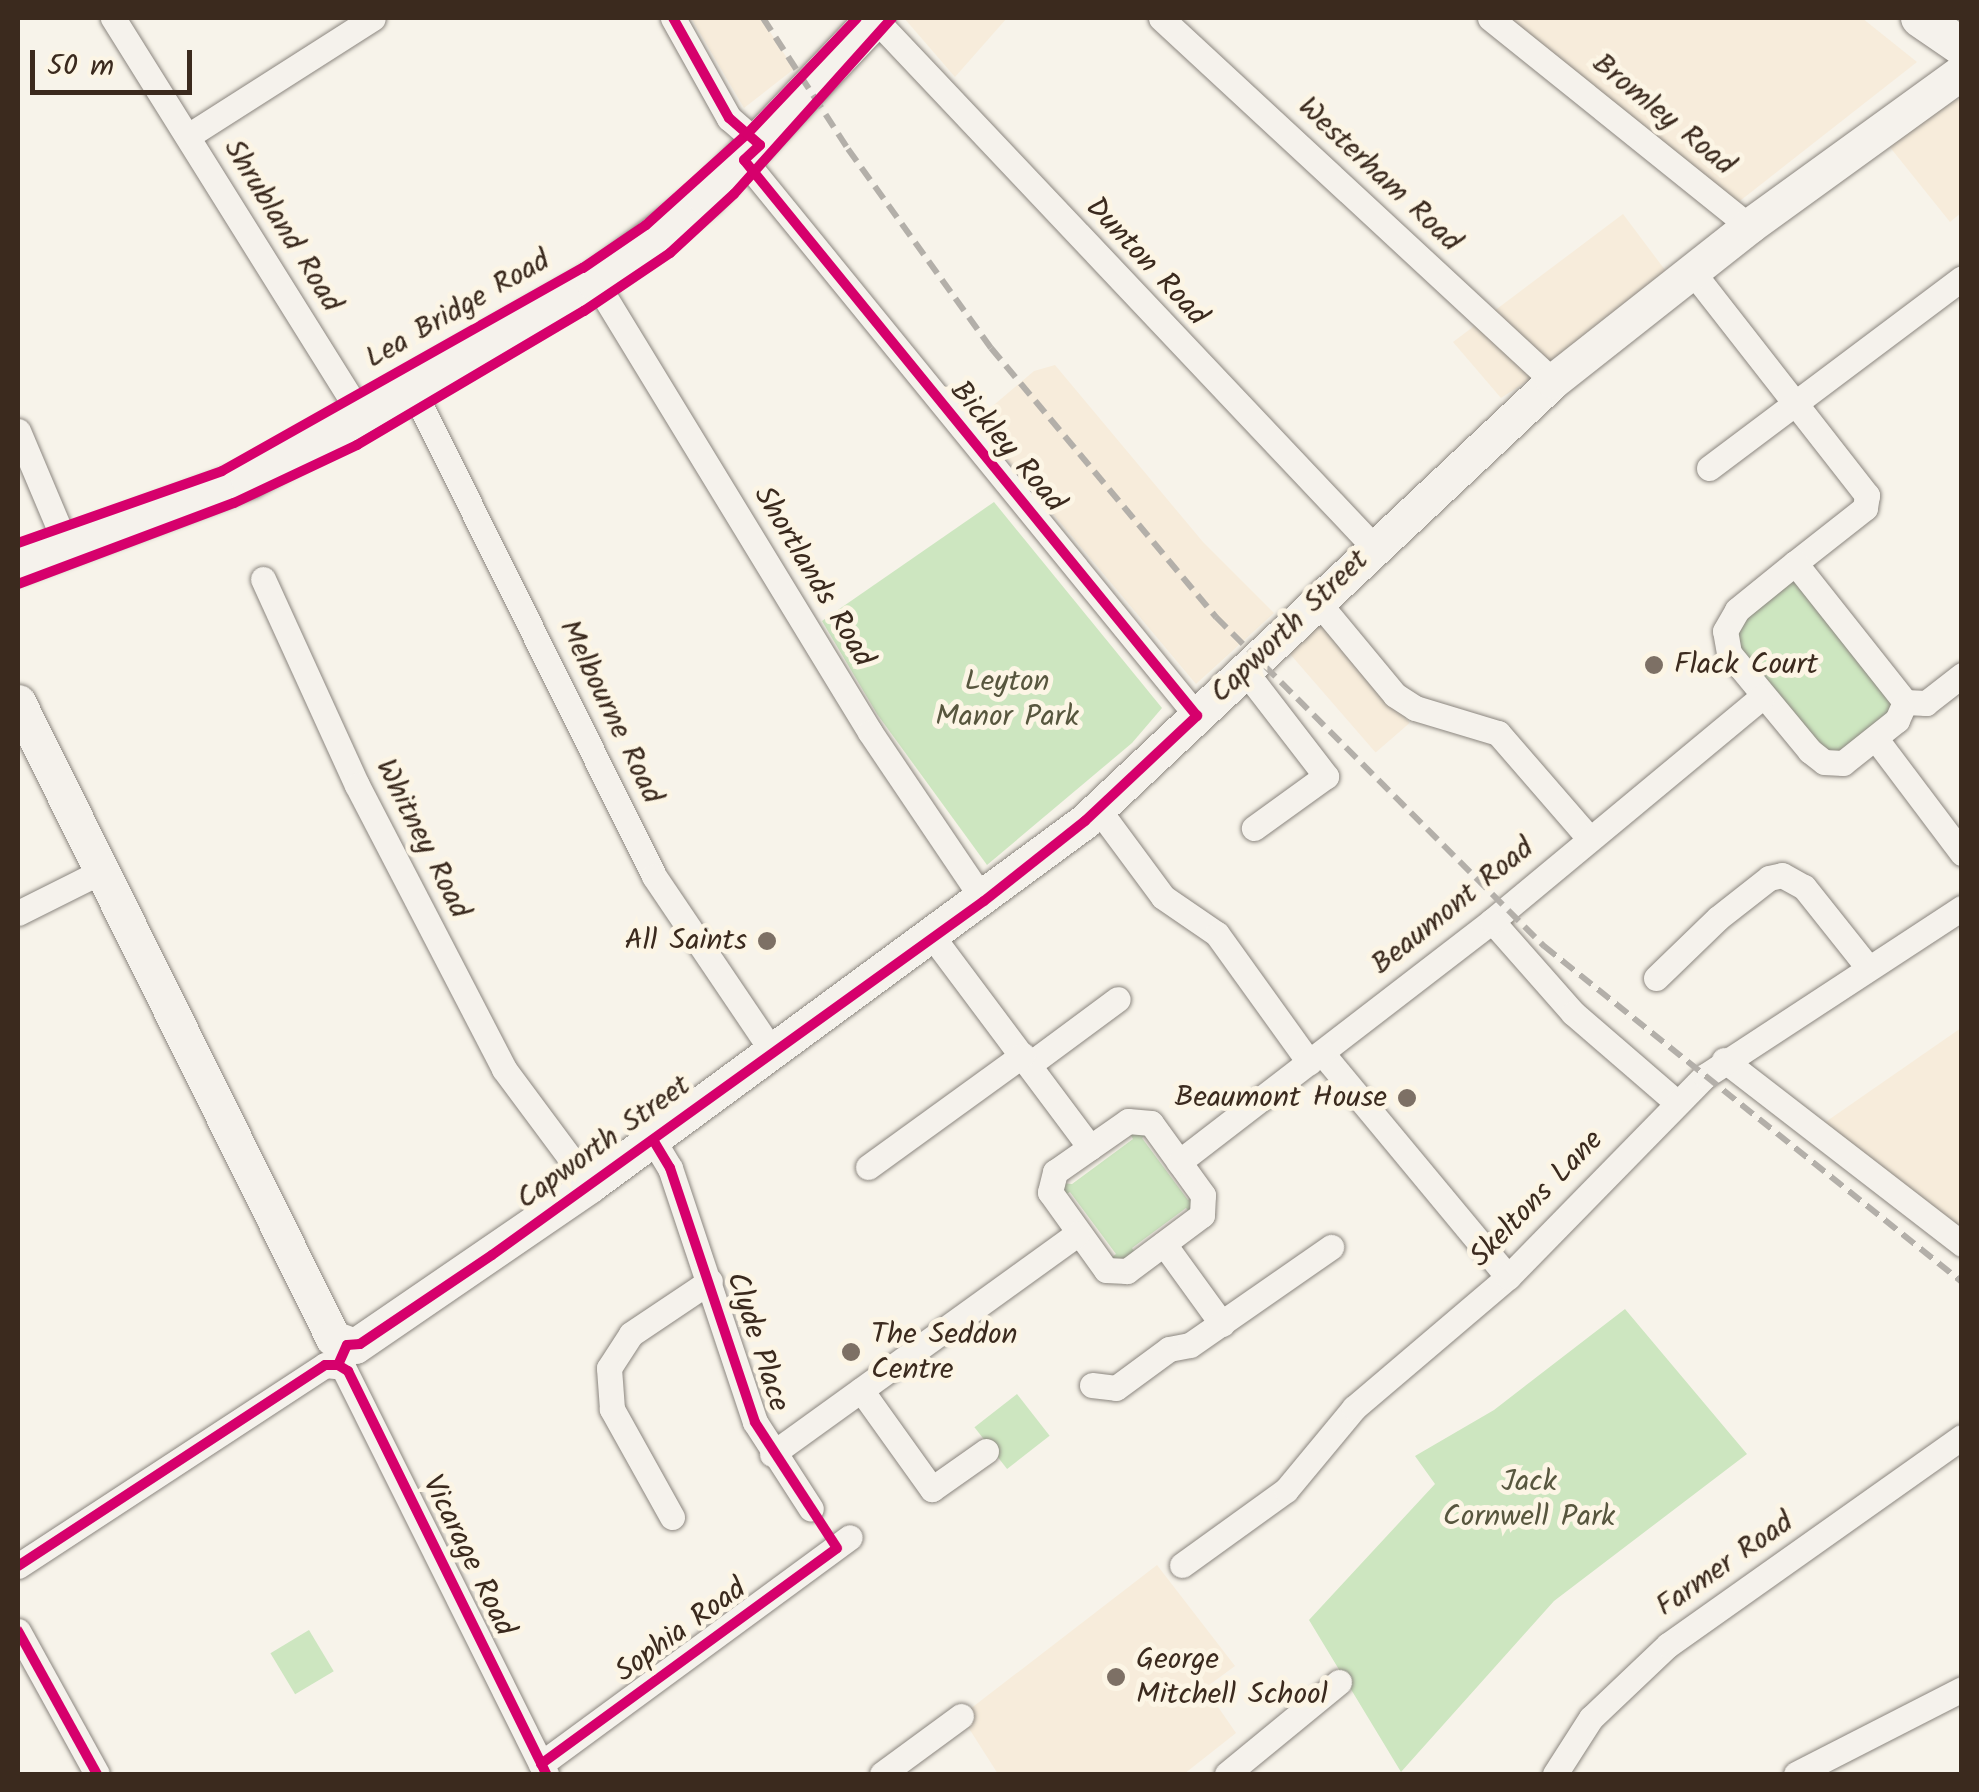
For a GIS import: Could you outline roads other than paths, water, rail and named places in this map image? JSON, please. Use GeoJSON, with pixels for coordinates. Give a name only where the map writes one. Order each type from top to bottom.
{"type":"FeatureCollection","features":[{"type":"Feature","properties":{"kind":"main road","name":"Lea Bridge Road"},"geometry":{"type":"LineString","coordinates":[[18,565],[250,479],[363,418],[595,282],[667,230],[752,152],[875,18]]}},
{"type":"Feature","properties":{"kind":"main road"},"geometry":{"type":"LineString","coordinates":[[1920,18],[1962,47]]}},
{"type":"Feature","properties":{"kind":"street","name":"Shrubland Road"},"geometry":{"type":"LineString","coordinates":[[114,18],[363,418]]}},
{"type":"Feature","properties":{"kind":"street"},"geometry":{"type":"LineString","coordinates":[[188,136],[373,18]]}},
{"type":"Feature","properties":{"kind":"street","name":"Bickley Road"},"geometry":{"type":"LineString","coordinates":[[673,18],[752,152],[1197,716]]}},
{"type":"Feature","properties":{"kind":"street","name":"Dunton Road"},"geometry":{"type":"LineString","coordinates":[[875,18],[1374,547]]}},
{"type":"Feature","properties":{"kind":"street","name":"Westerham Road"},"geometry":{"type":"LineString","coordinates":[[1161,18],[1553,381]]}},
{"type":"Feature","properties":{"kind":"street","name":"Bromley Road"},"geometry":{"type":"LineString","coordinates":[[1490,18],[1749,226]]}},
{"type":"Feature","properties":{"kind":"street","name":"Capworth Street"},"geometry":{"type":"LineString","coordinates":[[18,1566],[360,1344],[590,1185],[984,901],[1098,809],[1553,381],[1749,226],[1962,72]]}},
{"type":"Feature","properties":{"kind":"street"},"geometry":{"type":"LineString","coordinates":[[1692,270],[1867,495],[1864,508],[1737,610],[1726,631],[1728,653],[1824,762],[1844,763],[1876,739],[1906,702]]}},
{"type":"Feature","properties":{"kind":"street"},"geometry":{"type":"LineString","coordinates":[[1709,468],[1962,278]]}},
{"type":"Feature","properties":{"kind":"street","name":"Shortlands Road"},"geometry":{"type":"LineString","coordinates":[[595,282],[870,732],[984,901]]}},
{"type":"Feature","properties":{"kind":"street","name":"Melbourne Road"},"geometry":{"type":"LineString","coordinates":[[412,388],[654,876],[772,1051]]}},
{"type":"Feature","properties":{"kind":"street"},"geometry":{"type":"LineString","coordinates":[[18,432],[66,547]]}},
{"type":"Feature","properties":{"kind":"street"},"geometry":{"type":"LineString","coordinates":[[1795,563],[1906,702],[1926,703],[1962,675]]}},
{"type":"Feature","properties":{"kind":"street","name":"Whitney Road"},"geometry":{"type":"LineString","coordinates":[[264,579],[357,785],[504,1069],[590,1185]]}},
{"type":"Feature","properties":{"kind":"street"},"geometry":{"type":"LineString","coordinates":[[1317,601],[1395,695],[1415,708],[1498,732],[1588,838]]}},
{"type":"Feature","properties":{"kind":"street"},"geometry":{"type":"LineString","coordinates":[[1245,671],[1326,776],[1254,828]]}},
{"type":"Feature","properties":{"kind":"street","name":"Beaumont Road"},"geometry":{"type":"LineString","coordinates":[[1179,1162],[1492,920],[1763,696]]}},
{"type":"Feature","properties":{"kind":"street","name":"Vicarage Road"},"geometry":{"type":"LineString","coordinates":[[18,702],[543,1769]]}},
{"type":"Feature","properties":{"kind":"street"},"geometry":{"type":"LineString","coordinates":[[1876,739],[1962,853]]}},
{"type":"Feature","properties":{"kind":"street"},"geometry":{"type":"LineString","coordinates":[[1098,809],[1163,897],[1217,934],[1316,1057],[1508,1277]]}},
{"type":"Feature","properties":{"kind":"street"},"geometry":{"type":"LineString","coordinates":[[18,913],[102,872]]}},
{"type":"Feature","properties":{"kind":"street"},"geometry":{"type":"LineString","coordinates":[[1656,978],[1731,908],[1782,875],[1804,886],[1866,965]]}},
{"type":"Feature","properties":{"kind":"street","name":"Skeltons Lane"},"geometry":{"type":"LineString","coordinates":[[1182,1565],[1286,1490],[1354,1408],[1508,1277],[1676,1102],[1724,1060],[1866,965],[1962,908]]}},
{"type":"Feature","properties":{"kind":"street"},"geometry":{"type":"LineString","coordinates":[[1492,920],[1573,1013],[1676,1102]]}},
{"type":"Feature","properties":{"kind":"street"},"geometry":{"type":"LineString","coordinates":[[932,936],[1090,1147]]}},
{"type":"Feature","properties":{"kind":"street"},"geometry":{"type":"LineString","coordinates":[[868,1168],[1118,1000]]}},
{"type":"Feature","properties":{"kind":"street"},"geometry":{"type":"LineString","coordinates":[[1724,1060],[1962,1244]]}},
{"type":"Feature","properties":{"kind":"street"},"geometry":{"type":"LineString","coordinates":[[1128,1121],[1151,1123],[1203,1194],[1202,1215],[1127,1271],[1106,1270],[1050,1192],[1055,1172],[1090,1147],[1128,1121]]}},
{"type":"Feature","properties":{"kind":"street","name":"Clyde Place"},"geometry":{"type":"LineString","coordinates":[[653,1140],[670,1168],[755,1422],[772,1454],[830,1530]]}},
{"type":"Feature","properties":{"kind":"street"},"geometry":{"type":"LineString","coordinates":[[772,1454],[1077,1234]]}},
{"type":"Feature","properties":{"kind":"street"},"geometry":{"type":"LineString","coordinates":[[1164,1244],[1222,1324]]}},
{"type":"Feature","properties":{"kind":"street"},"geometry":{"type":"LineString","coordinates":[[1092,1386],[1116,1388],[1169,1349],[1190,1345],[1332,1247]]}},
{"type":"Feature","properties":{"kind":"street"},"geometry":{"type":"LineString","coordinates":[[672,1517],[612,1409],[610,1368],[632,1334],[710,1281]]}},
{"type":"Feature","properties":{"kind":"street"},"geometry":{"type":"LineString","coordinates":[[862,1390],[932,1489],[986,1451]]}},
{"type":"Feature","properties":{"kind":"street","name":"Farmer Road"},"geometry":{"type":"LineString","coordinates":[[1555,1774],[1591,1718],[1668,1645],[1962,1436]]}},
{"type":"Feature","properties":{"kind":"street","name":"Sophia Road"},"geometry":{"type":"LineString","coordinates":[[543,1769],[830,1530]]}},
{"type":"Feature","properties":{"kind":"street"},"geometry":{"type":"LineString","coordinates":[[18,1631],[97,1774]]}},
{"type":"Feature","properties":{"kind":"street"},"geometry":{"type":"LineString","coordinates":[[1228,1774],[1339,1682]]}},
{"type":"Feature","properties":{"kind":"street"},"geometry":{"type":"LineString","coordinates":[[1796,1774],[1962,1689]]}},
{"type":"Feature","properties":{"kind":"street"},"geometry":{"type":"LineString","coordinates":[[882,1774],[961,1716]]}},
{"type":"Feature","properties":{"kind":"railway"},"geometry":{"type":"LineString","coordinates":[[763,18],[848,149],[991,348],[1216,617],[1544,946],[1962,1282]]}},
{"type":"Feature","properties":{"kind":"place","name":"Flack Court"},"geometry":{"type":"Point","coordinates":[1654,665]}},
{"type":"Feature","properties":{"kind":"place","name":"All Saints"},"geometry":{"type":"Point","coordinates":[767,941]}},
{"type":"Feature","properties":{"kind":"place","name":"Beaumont House"},"geometry":{"type":"Point","coordinates":[1407,1098]}},
{"type":"Feature","properties":{"kind":"place","name":"The Seddon Centre"},"geometry":{"type":"Point","coordinates":[851,1352]}},
{"type":"Feature","properties":{"kind":"place","name":"George Mitchell School"},"geometry":{"type":"Point","coordinates":[1116,1677]}},
{"type":"Feature","properties":{"kind":"park label","name":"Leyton Manor Park"},"geometry":{"type":"Point","coordinates":[1007,699]}},
{"type":"Feature","properties":{"kind":"park label","name":"Jack Cornwell Park"},"geometry":{"type":"Point","coordinates":[1529,1499]}}]}
